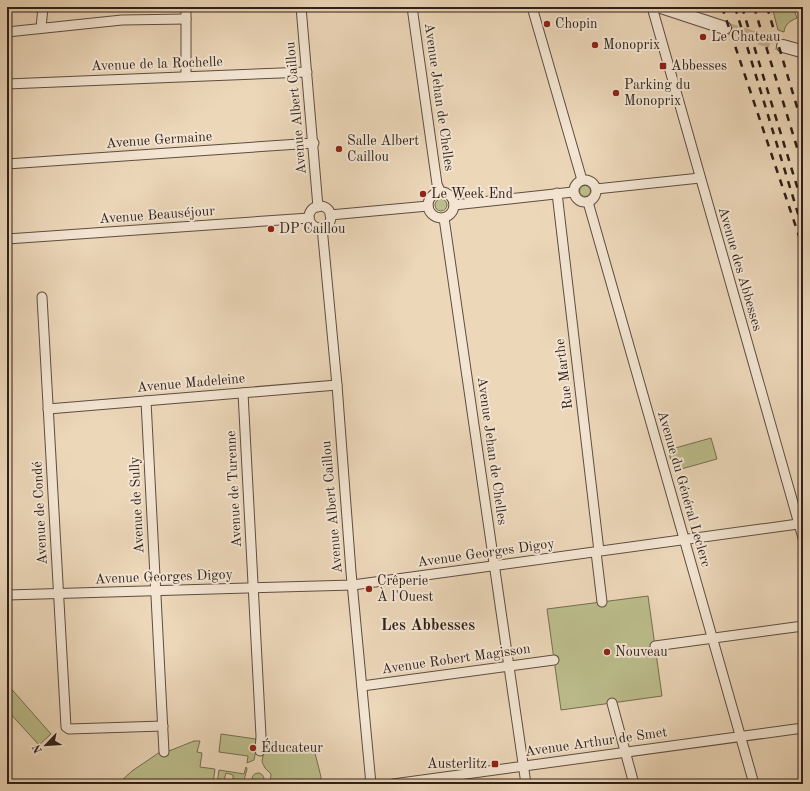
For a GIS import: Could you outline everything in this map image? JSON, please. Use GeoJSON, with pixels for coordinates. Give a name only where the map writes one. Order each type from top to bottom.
{"type":"FeatureCollection","features":[{"type":"Feature","properties":{"kind":"street"},"geometry":{"type":"LineString","coordinates":[[41,28],[44,7]]}},
{"type":"Feature","properties":{"kind":"street"},"geometry":{"type":"LineString","coordinates":[[186,7],[186,76]]}},
{"type":"Feature","properties":{"kind":"street","name":"Avenue Albert Caillou"},"geometry":{"type":"LineString","coordinates":[[301,7],[308,72],[318,207]]}},
{"type":"Feature","properties":{"kind":"street","name":"Avenue Jehan de Chelles"},"geometry":{"type":"LineString","coordinates":[[412,7],[436,176],[440,191]]}},
{"type":"Feature","properties":{"kind":"street"},"geometry":{"type":"LineString","coordinates":[[532,7],[582,180]]}},
{"type":"Feature","properties":{"kind":"street","name":"Avenue des Abbesses"},"geometry":{"type":"LineString","coordinates":[[652,7],[803,538]]}},
{"type":"Feature","properties":{"kind":"street"},"geometry":{"type":"LineString","coordinates":[[661,7],[725,28]]}},
{"type":"Feature","properties":{"kind":"street"},"geometry":{"type":"LineString","coordinates":[[7,32],[122,20],[186,19]]}},
{"type":"Feature","properties":{"kind":"street"},"geometry":{"type":"LineString","coordinates":[[783,46],[802,51]]}},
{"type":"Feature","properties":{"kind":"street","name":"Avenue de la Rochelle"},"geometry":{"type":"LineString","coordinates":[[7,84],[308,72]]}},
{"type":"Feature","properties":{"kind":"street","name":"Avenue Germaine"},"geometry":{"type":"LineString","coordinates":[[7,164],[314,143]]}},
{"type":"Feature","properties":{"kind":"street"},"geometry":{"type":"LineString","coordinates":[[596,190],[700,178]]}},
{"type":"Feature","properties":{"kind":"street"},"geometry":{"type":"LineString","coordinates":[[582,180],[589,180],[592,182],[596,190],[594,198],[588,202],[581,202],[573,192],[576,184],[582,180]]}},
{"type":"Feature","properties":{"kind":"street"},"geometry":{"type":"LineString","coordinates":[[440,191],[448,193],[454,204],[452,213],[444,218],[440,218],[432,214],[428,206],[429,198],[440,191]]}},
{"type":"Feature","properties":{"kind":"street"},"geometry":{"type":"LineString","coordinates":[[454,204],[573,192]]}},
{"type":"Feature","properties":{"kind":"street","name":"Rue Marthe"},"geometry":{"type":"LineString","coordinates":[[557,193],[598,552],[602,602]]}},
{"type":"Feature","properties":{"kind":"street","name":"Avenue du Général Leclerc"},"geometry":{"type":"LineString","coordinates":[[588,202],[754,784]]}},
{"type":"Feature","properties":{"kind":"street"},"geometry":{"type":"LineString","coordinates":[[330,216],[428,206]]}},
{"type":"Feature","properties":{"kind":"street"},"geometry":{"type":"LineString","coordinates":[[318,207],[325,208],[329,212],[330,216],[329,222],[322,228],[314,226],[309,218],[312,210],[318,207]]}},
{"type":"Feature","properties":{"kind":"street","name":"Avenue Beauséjour"},"geometry":{"type":"LineString","coordinates":[[7,239],[309,218]]}},
{"type":"Feature","properties":{"kind":"street","name":"Avenue Jehan de Chelles"},"geometry":{"type":"LineString","coordinates":[[444,218],[526,784]]}},
{"type":"Feature","properties":{"kind":"street","name":"Avenue Albert Caillou"},"geometry":{"type":"LineString","coordinates":[[322,228],[337,385],[351,572],[371,784]]}},
{"type":"Feature","properties":{"kind":"street","name":"Avenue de Condé"},"geometry":{"type":"LineString","coordinates":[[42,297],[66,727],[69,729],[163,726]]}},
{"type":"Feature","properties":{"kind":"street","name":"Avenue Madeleine"},"geometry":{"type":"LineString","coordinates":[[48,409],[337,385]]}},
{"type":"Feature","properties":{"kind":"street","name":"Avenue de Turenne"},"geometry":{"type":"LineString","coordinates":[[243,393],[254,588],[261,736],[260,751]]}},
{"type":"Feature","properties":{"kind":"street","name":"Avenue de Sully"},"geometry":{"type":"LineString","coordinates":[[146,401],[164,752]]}},
{"type":"Feature","properties":{"kind":"street","name":"Avenue Georges Digoy"},"geometry":{"type":"LineString","coordinates":[[7,595],[353,585],[798,524]]}},
{"type":"Feature","properties":{"kind":"street"},"geometry":{"type":"LineString","coordinates":[[655,646],[803,626]]}},
{"type":"Feature","properties":{"kind":"street","name":"Avenue Robert Magisson"},"geometry":{"type":"LineString","coordinates":[[362,686],[554,660]]}},
{"type":"Feature","properties":{"kind":"street"},"geometry":{"type":"LineString","coordinates":[[612,703],[634,784]]}},
{"type":"Feature","properties":{"kind":"street","name":"Avenue Arthur de Smet"},"geometry":{"type":"LineString","coordinates":[[393,784],[803,728]]}},
{"type":"Feature","properties":{"kind":"green space"},"geometry":{"type":"Polygon","coordinates":[[[772,7],[793,7],[797,18],[788,23],[784,32],[778,30],[772,7]]]}},
{"type":"Feature","properties":{"kind":"green space"},"geometry":{"type":"Polygon","coordinates":[[[585,185],[589,187],[591,191],[589,195],[585,197],[581,195],[579,191],[581,187],[585,185]]]}},
{"type":"Feature","properties":{"kind":"green space"},"geometry":{"type":"Polygon","coordinates":[[[439,199],[443,199],[447,205],[443,211],[439,211],[435,207],[435,203],[439,199]]]}},
{"type":"Feature","properties":{"kind":"green space"},"geometry":{"type":"Polygon","coordinates":[[[711,438],[717,459],[674,471],[668,450],[711,438]]]}},
{"type":"Feature","properties":{"kind":"green space"},"geometry":{"type":"Polygon","coordinates":[[[648,596],[662,696],[561,710],[547,609],[648,596]]]}},
{"type":"Feature","properties":{"kind":"green space"},"geometry":{"type":"Polygon","coordinates":[[[7,684],[51,734],[39,745],[7,710],[7,684]]]}},
{"type":"Feature","properties":{"kind":"green space"},"geometry":{"type":"Polygon","coordinates":[[[221,734],[256,739],[256,746],[251,746],[251,750],[256,750],[254,760],[247,763],[248,756],[219,752],[221,734]]]}},
{"type":"Feature","properties":{"kind":"green space"},"geometry":{"type":"Polygon","coordinates":[[[194,741],[200,741],[197,752],[202,753],[200,767],[215,769],[213,784],[115,784],[115,782],[120,782],[132,771],[160,752],[169,751],[194,741]]]}},
{"type":"Feature","properties":{"kind":"green space"},"geometry":{"type":"Polygon","coordinates":[[[265,741],[315,753],[321,777],[320,784],[270,784],[271,774],[262,762],[265,741]]]}},
{"type":"Feature","properties":{"kind":"green space"},"geometry":{"type":"Polygon","coordinates":[[[246,767],[247,769],[243,784],[239,784],[240,780],[233,779],[233,775],[226,773],[224,781],[226,781],[226,784],[217,784],[219,770],[244,774],[246,767]]]}},
{"type":"Feature","properties":{"kind":"green space"},"geometry":{"type":"Polygon","coordinates":[[[258,773],[262,775],[264,779],[262,783],[258,785],[254,783],[252,779],[254,775],[258,773]]]}},
{"type":"Feature","properties":{"kind":"tunnel"},"geometry":{"type":"LineString","coordinates":[[725,28],[783,46]]}},
{"type":"Feature","properties":{"kind":"railway"},"geometry":{"type":"LineString","coordinates":[[722,7],[803,248]]}},
{"type":"Feature","properties":{"kind":"railway"},"geometry":{"type":"LineString","coordinates":[[735,7],[803,230]]}},
{"type":"Feature","properties":{"kind":"railway"},"geometry":{"type":"LineString","coordinates":[[742,7],[803,206]]}},
{"type":"Feature","properties":{"kind":"railway"},"geometry":{"type":"LineString","coordinates":[[754,7],[803,167]]}},
{"type":"Feature","properties":{"kind":"railway"},"geometry":{"type":"LineString","coordinates":[[767,7],[803,127]]}},
{"type":"Feature","properties":{"kind":"place","name":"Chopin"},"geometry":{"type":"Point","coordinates":[547,24]}},
{"type":"Feature","properties":{"kind":"place","name":"Le Chateau"},"geometry":{"type":"Point","coordinates":[703,37]}},
{"type":"Feature","properties":{"kind":"place","name":"Monoprix"},"geometry":{"type":"Point","coordinates":[595,45]}},
{"type":"Feature","properties":{"kind":"place","name":"Abbesses"},"geometry":{"type":"Point","coordinates":[663,66]}},
{"type":"Feature","properties":{"kind":"place","name":"Parking du Monoprix"},"geometry":{"type":"Point","coordinates":[616,93]}},
{"type":"Feature","properties":{"kind":"place","name":"Salle Albert Caillou"},"geometry":{"type":"Point","coordinates":[339,149]}},
{"type":"Feature","properties":{"kind":"place","name":"Le Week End"},"geometry":{"type":"Point","coordinates":[423,194]}},
{"type":"Feature","properties":{"kind":"place","name":"DP Caillou"},"geometry":{"type":"Point","coordinates":[271,229]}},
{"type":"Feature","properties":{"kind":"place","name":"Crêperie À l'Ouest"},"geometry":{"type":"Point","coordinates":[369,589]}},
{"type":"Feature","properties":{"kind":"place","name":"Nouveau"},"geometry":{"type":"Point","coordinates":[607,652]}},
{"type":"Feature","properties":{"kind":"place","name":"Éducateur"},"geometry":{"type":"Point","coordinates":[253,748]}},
{"type":"Feature","properties":{"kind":"place","name":"Austerlitz"},"geometry":{"type":"Point","coordinates":[495,764]}},
{"type":"Feature","properties":{"kind":"district","name":"Les Abbesses"},"geometry":{"type":"Point","coordinates":[428,626]}}]}
